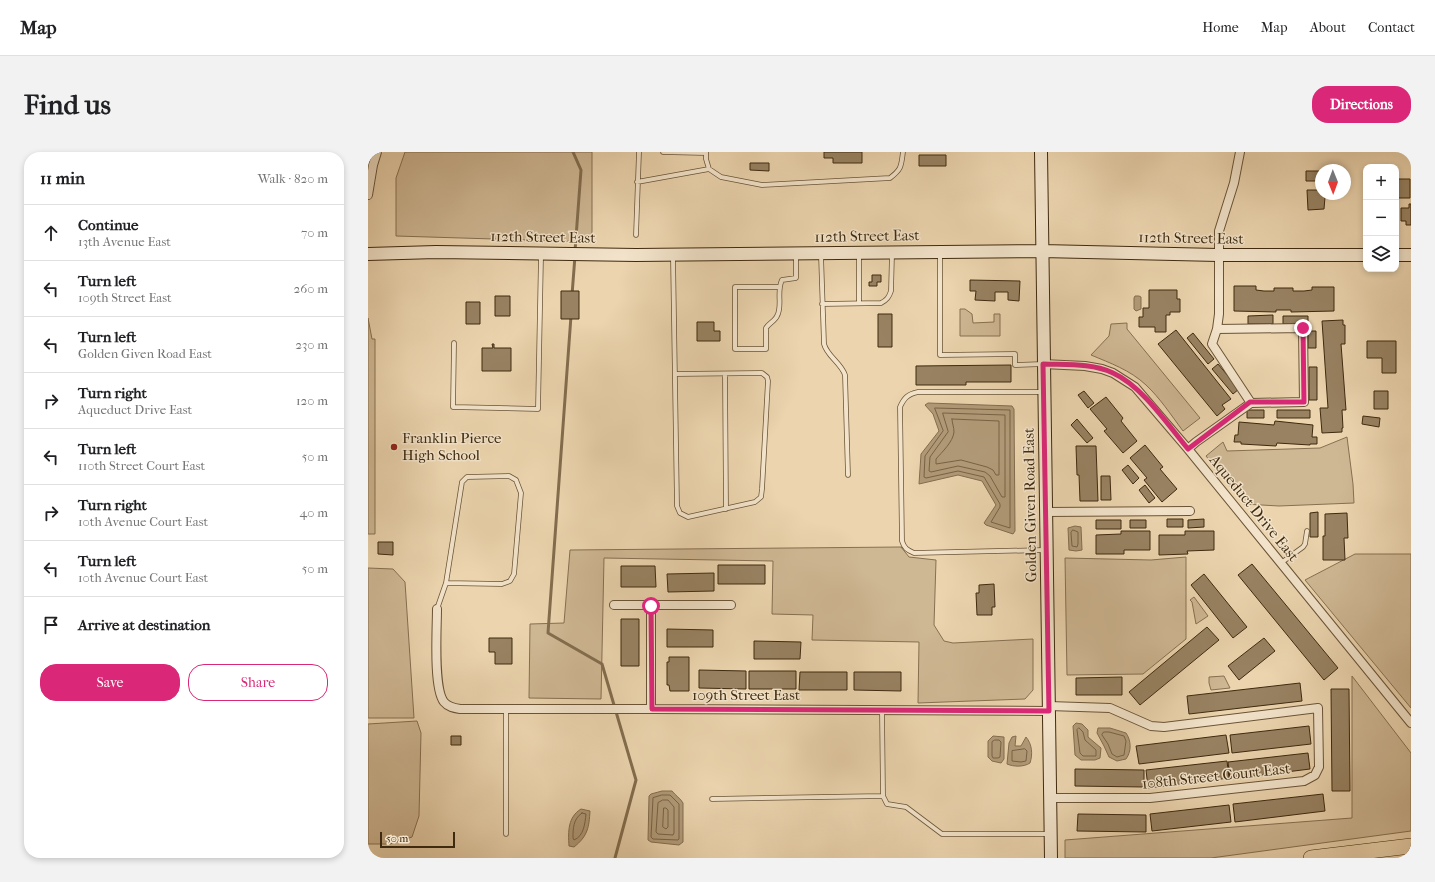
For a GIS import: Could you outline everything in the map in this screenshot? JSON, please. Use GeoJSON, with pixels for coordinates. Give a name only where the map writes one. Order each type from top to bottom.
{"type":"FeatureCollection","features":[{"type":"Feature","properties":{"kind":"highway"},"geometry":{"type":"LineString","coordinates":[[1311,858],[1411,846]]}},
{"type":"Feature","properties":{"kind":"main road","name":"Golden Given Road East"},"geometry":{"type":"LineString","coordinates":[[1041,152],[1051,858]]}},
{"type":"Feature","properties":{"kind":"main road","name":"112th Street East"},"geometry":{"type":"LineString","coordinates":[[368,254],[436,252],[673,254],[1042,251],[1218,255],[1363,255]]}},
{"type":"Feature","properties":{"kind":"main road"},"geometry":{"type":"LineString","coordinates":[[1399,254],[1411,254]]}},
{"type":"Feature","properties":{"kind":"street"},"geometry":{"type":"LineString","coordinates":[[368,195],[373,165],[377,152]]}},
{"type":"Feature","properties":{"kind":"street"},"geometry":{"type":"LineString","coordinates":[[1240,152],[1234,183],[1219,231],[1219,314],[1217,329],[1212,344],[1250,402]]}},
{"type":"Feature","properties":{"kind":"street"},"geometry":{"type":"LineString","coordinates":[[1188,449],[1250,402],[1304,402],[1303,328],[1217,329]]}},
{"type":"Feature","properties":{"kind":"street","name":"Aqueduct Drive East"},"geometry":{"type":"LineString","coordinates":[[1043,364],[1085,366],[1113,373],[1135,387],[1188,449],[1411,723]]}},
{"type":"Feature","properties":{"kind":"street"},"geometry":{"type":"LineString","coordinates":[[1046,512],[1190,511]]}},
{"type":"Feature","properties":{"kind":"street"},"geometry":{"type":"LineString","coordinates":[[614,605],[731,605]]}},
{"type":"Feature","properties":{"kind":"street"},"geometry":{"type":"LineString","coordinates":[[651,606],[652,709]]}},
{"type":"Feature","properties":{"kind":"street","name":"109th Street East"},"geometry":{"type":"LineString","coordinates":[[437,609],[439,690],[444,703],[450,707],[460,709],[882,710],[1110,708],[1151,726],[1164,727],[1318,708]]}},
{"type":"Feature","properties":{"kind":"street","name":"108th Street Court East"},"geometry":{"type":"LineString","coordinates":[[1050,798],[1150,798],[1304,781],[1315,775],[1319,767],[1318,708]]}},
{"type":"Feature","properties":{"kind":"lane"},"geometry":{"type":"LineString","coordinates":[[636,235],[639,152]]}},
{"type":"Feature","properties":{"kind":"lane"},"geometry":{"type":"LineString","coordinates":[[663,152],[706,152],[706,159],[710,168],[721,177],[762,185],[890,178],[898,172],[901,165],[903,152]]}},
{"type":"Feature","properties":{"kind":"lane"},"geometry":{"type":"LineString","coordinates":[[637,182],[710,168]]}},
{"type":"Feature","properties":{"kind":"lane"},"geometry":{"type":"LineString","coordinates":[[859,252],[859,303]]}},
{"type":"Feature","properties":{"kind":"lane"},"geometry":{"type":"LineString","coordinates":[[822,304],[881,303],[886,300],[890,296],[891,291],[892,252]]}},
{"type":"Feature","properties":{"kind":"lane"},"geometry":{"type":"LineString","coordinates":[[940,252],[940,354],[1015,354],[1015,365],[1043,364]]}},
{"type":"Feature","properties":{"kind":"lane"},"geometry":{"type":"LineString","coordinates":[[454,343],[453,408],[538,409],[541,253]]}},
{"type":"Feature","properties":{"kind":"lane"},"geometry":{"type":"LineString","coordinates":[[779,287],[735,287],[735,349],[766,349],[766,328],[778,315],[779,287],[782,280],[796,278],[796,253]]}},
{"type":"Feature","properties":{"kind":"lane"},"geometry":{"type":"LineString","coordinates":[[821,253],[825,348],[843,370],[845,375],[848,475]]}},
{"type":"Feature","properties":{"kind":"lane"},"geometry":{"type":"LineString","coordinates":[[673,254],[676,506],[680,513],[688,517],[755,502],[760,497],[762,489],[767,377],[762,373],[675,374]]}},
{"type":"Feature","properties":{"kind":"lane"},"geometry":{"type":"LineString","coordinates":[[725,374],[726,509]]}},
{"type":"Feature","properties":{"kind":"lane"},"geometry":{"type":"LineString","coordinates":[[1044,392],[918,392],[911,393],[906,397],[900,407],[902,541],[907,550],[914,553],[1046,550]]}},
{"type":"Feature","properties":{"kind":"lane"},"geometry":{"type":"LineString","coordinates":[[437,609],[446,583],[462,482],[467,477],[509,476],[516,480],[521,493],[514,574],[510,581],[502,584],[446,583]]}},
{"type":"Feature","properties":{"kind":"lane"},"geometry":{"type":"LineString","coordinates":[[1281,564],[1303,547],[1305,544],[1307,531]]}},
{"type":"Feature","properties":{"kind":"lane"},"geometry":{"type":"LineString","coordinates":[[506,709],[506,834]]}},
{"type":"Feature","properties":{"kind":"lane"},"geometry":{"type":"LineString","coordinates":[[882,710],[883,796],[887,804],[906,808],[942,834],[1051,834]]}},
{"type":"Feature","properties":{"kind":"lane"},"geometry":{"type":"LineString","coordinates":[[712,799],[883,796]]}},
{"type":"Feature","properties":{"kind":"shaded area"},"geometry":{"type":"Polygon","coordinates":[[[405,152],[592,152],[592,242],[396,236],[396,178],[405,152]]]}},
{"type":"Feature","properties":{"kind":"shaded area"},"geometry":{"type":"Polygon","coordinates":[[[960,309],[965,309],[972,314],[973,323],[994,322],[994,314],[1000,314],[1000,336],[960,336],[960,309]]]}},
{"type":"Feature","properties":{"kind":"shaded area"},"geometry":{"type":"Polygon","coordinates":[[[368,318],[372,339],[375,339],[375,534],[368,534],[368,318]]]}},
{"type":"Feature","properties":{"kind":"shaded area"},"geometry":{"type":"Polygon","coordinates":[[[1127,323],[1127,329],[1200,418],[1183,431],[1156,395],[1140,380],[1120,367],[1091,355],[1109,336],[1111,324],[1127,323]]]}},
{"type":"Feature","properties":{"kind":"shaded area"},"geometry":{"type":"Polygon","coordinates":[[[1347,437],[1354,503],[1279,506],[1244,504],[1206,456],[1223,442],[1227,451],[1320,448],[1347,437]]]}},
{"type":"Feature","properties":{"kind":"shaded area"},"geometry":{"type":"Polygon","coordinates":[[[901,547],[909,557],[936,560],[934,625],[944,641],[953,643],[1033,639],[1033,690],[1025,699],[918,703],[919,642],[812,640],[813,615],[772,614],[773,561],[604,558],[601,699],[529,698],[530,624],[564,623],[570,550],[901,547]]]}},
{"type":"Feature","properties":{"kind":"shaded area"},"geometry":{"type":"Polygon","coordinates":[[[1355,554],[1411,554],[1411,708],[1305,580],[1355,554]]]}},
{"type":"Feature","properties":{"kind":"shaded area"},"geometry":{"type":"Polygon","coordinates":[[[1186,557],[1186,639],[1143,674],[1067,675],[1065,558],[1151,560],[1186,557]]]}},
{"type":"Feature","properties":{"kind":"shaded area"},"geometry":{"type":"Polygon","coordinates":[[[368,568],[393,569],[405,582],[414,718],[368,718],[368,568]]]}},
{"type":"Feature","properties":{"kind":"shaded area"},"geometry":{"type":"Polygon","coordinates":[[[1194,597],[1208,616],[1196,624],[1192,602],[1190,600],[1194,597]]]}},
{"type":"Feature","properties":{"kind":"shaded area"},"geometry":{"type":"Polygon","coordinates":[[[1224,676],[1230,688],[1211,690],[1209,677],[1224,676]]]}},
{"type":"Feature","properties":{"kind":"shaded area"},"geometry":{"type":"Polygon","coordinates":[[[1352,676],[1411,753],[1411,831],[1211,858],[1065,858],[1065,840],[1352,818],[1352,676]]]}},
{"type":"Feature","properties":{"kind":"shaded area"},"geometry":{"type":"Polygon","coordinates":[[[417,721],[421,733],[419,816],[412,837],[390,844],[368,844],[368,724],[417,721]]]}},
{"type":"Feature","properties":{"kind":"water"},"geometry":{"type":"Polygon","coordinates":[[[1135,296],[1141,297],[1141,309],[1136,311],[1134,309],[1135,296]]]}},
{"type":"Feature","properties":{"kind":"water"},"geometry":{"type":"Polygon","coordinates":[[[928,403],[1012,406],[1014,409],[1015,531],[1013,534],[984,523],[996,505],[982,481],[958,475],[919,484],[921,454],[939,431],[933,414],[925,405],[928,403]]]}},
{"type":"Feature","properties":{"kind":"water"},"geometry":{"type":"Polygon","coordinates":[[[1075,526],[1081,527],[1082,550],[1076,551],[1069,550],[1068,528],[1075,526]]]}},
{"type":"Feature","properties":{"kind":"water"},"geometry":{"type":"Polygon","coordinates":[[[1076,723],[1082,724],[1088,730],[1088,737],[1101,748],[1100,758],[1095,760],[1081,760],[1075,755],[1073,726],[1076,723]]]}},
{"type":"Feature","properties":{"kind":"water"},"geometry":{"type":"Polygon","coordinates":[[[1098,728],[1110,728],[1126,733],[1130,746],[1126,759],[1117,761],[1109,757],[1097,733],[1098,728]]]}},
{"type":"Feature","properties":{"kind":"water"},"geometry":{"type":"Polygon","coordinates":[[[993,736],[1004,737],[1004,759],[1001,763],[992,761],[988,757],[988,741],[993,736]]]}},
{"type":"Feature","properties":{"kind":"water"},"geometry":{"type":"Polygon","coordinates":[[[1016,736],[1015,746],[1021,746],[1026,737],[1030,743],[1031,756],[1030,763],[1028,764],[1013,766],[1007,764],[1009,743],[1012,737],[1016,736]]]}},
{"type":"Feature","properties":{"kind":"water"},"geometry":{"type":"Polygon","coordinates":[[[662,791],[672,791],[683,803],[683,842],[679,845],[651,842],[648,840],[649,796],[662,791]]]}},
{"type":"Feature","properties":{"kind":"water"},"geometry":{"type":"Polygon","coordinates":[[[581,809],[590,811],[587,831],[579,843],[574,847],[569,846],[569,830],[571,820],[581,809]]]}},
{"type":"Feature","properties":{"kind":"building"},"geometry":{"type":"Polygon","coordinates":[[[824,152],[862,152],[862,163],[833,163],[833,158],[824,158],[824,152]]]}},
{"type":"Feature","properties":{"kind":"building"},"geometry":{"type":"Polygon","coordinates":[[[919,155],[946,155],[946,166],[919,166],[919,155]]]}},
{"type":"Feature","properties":{"kind":"building"},"geometry":{"type":"Polygon","coordinates":[[[750,163],[769,163],[769,171],[750,170],[750,163]]]}},
{"type":"Feature","properties":{"kind":"building"},"geometry":{"type":"Polygon","coordinates":[[[1306,171],[1315,171],[1315,181],[1306,181],[1306,171]]]}},
{"type":"Feature","properties":{"kind":"building"},"geometry":{"type":"Polygon","coordinates":[[[1399,179],[1410,179],[1410,198],[1399,198],[1399,179]]]}},
{"type":"Feature","properties":{"kind":"building"},"geometry":{"type":"Polygon","coordinates":[[[1307,190],[1315,190],[1315,200],[1325,200],[1324,209],[1308,210],[1307,190]]]}},
{"type":"Feature","properties":{"kind":"building"},"geometry":{"type":"Polygon","coordinates":[[[1409,204],[1411,204],[1411,225],[1406,225],[1406,221],[1401,221],[1401,208],[1409,208],[1409,204]]]}},
{"type":"Feature","properties":{"kind":"building"},"geometry":{"type":"Polygon","coordinates":[[[872,275],[881,275],[881,282],[877,282],[877,286],[869,286],[869,282],[872,282],[872,275]]]}},
{"type":"Feature","properties":{"kind":"building"},"geometry":{"type":"Polygon","coordinates":[[[970,280],[1020,281],[1019,301],[1008,300],[1008,292],[995,292],[995,301],[975,300],[976,291],[970,291],[970,280]]]}},
{"type":"Feature","properties":{"kind":"building"},"geometry":{"type":"Polygon","coordinates":[[[1234,286],[1256,286],[1256,290],[1264,291],[1274,291],[1274,288],[1293,288],[1293,291],[1304,291],[1312,290],[1312,287],[1334,287],[1334,311],[1234,311],[1234,286]]]}},
{"type":"Feature","properties":{"kind":"building"},"geometry":{"type":"Polygon","coordinates":[[[1149,290],[1177,290],[1177,299],[1180,299],[1180,312],[1170,312],[1170,315],[1166,315],[1166,332],[1155,332],[1155,327],[1139,327],[1139,317],[1143,317],[1143,308],[1149,308],[1149,290]]]}},
{"type":"Feature","properties":{"kind":"building"},"geometry":{"type":"Polygon","coordinates":[[[561,291],[579,291],[579,319],[561,319],[561,291]]]}},
{"type":"Feature","properties":{"kind":"building"},"geometry":{"type":"Polygon","coordinates":[[[495,296],[510,296],[510,316],[495,316],[495,296]]]}},
{"type":"Feature","properties":{"kind":"building"},"geometry":{"type":"Polygon","coordinates":[[[466,302],[480,302],[480,324],[466,324],[466,302]]]}},
{"type":"Feature","properties":{"kind":"building"},"geometry":{"type":"Polygon","coordinates":[[[878,314],[892,314],[892,347],[878,347],[878,314]]]}},
{"type":"Feature","properties":{"kind":"building"},"geometry":{"type":"Polygon","coordinates":[[[1273,315],[1273,324],[1248,324],[1248,316],[1273,315]]]}},
{"type":"Feature","properties":{"kind":"building"},"geometry":{"type":"Polygon","coordinates":[[[1283,316],[1308,316],[1308,324],[1283,324],[1283,316]]]}},
{"type":"Feature","properties":{"kind":"building"},"geometry":{"type":"Polygon","coordinates":[[[1343,320],[1343,325],[1345,325],[1345,344],[1341,344],[1346,410],[1342,410],[1343,428],[1342,432],[1322,433],[1320,408],[1328,408],[1322,321],[1343,320]]]}},
{"type":"Feature","properties":{"kind":"building"},"geometry":{"type":"Polygon","coordinates":[[[697,322],[714,322],[714,331],[720,331],[720,341],[697,341],[697,322]]]}},
{"type":"Feature","properties":{"kind":"building"},"geometry":{"type":"Polygon","coordinates":[[[1176,330],[1231,399],[1222,405],[1225,409],[1217,416],[1158,344],[1176,330]]]}},
{"type":"Feature","properties":{"kind":"building"},"geometry":{"type":"Polygon","coordinates":[[[1308,331],[1316,331],[1316,348],[1308,348],[1308,331]]]}},
{"type":"Feature","properties":{"kind":"building"},"geometry":{"type":"Polygon","coordinates":[[[1193,333],[1214,359],[1208,364],[1187,338],[1193,333]]]}},
{"type":"Feature","properties":{"kind":"building"},"geometry":{"type":"Polygon","coordinates":[[[1367,341],[1396,341],[1396,373],[1382,373],[1382,358],[1367,358],[1367,341]]]}},
{"type":"Feature","properties":{"kind":"building"},"geometry":{"type":"Polygon","coordinates":[[[492,344],[494,344],[494,348],[511,348],[511,371],[482,371],[482,348],[493,348],[492,344]]]}},
{"type":"Feature","properties":{"kind":"building"},"geometry":{"type":"Polygon","coordinates":[[[1218,364],[1239,389],[1233,394],[1212,369],[1218,364]]]}},
{"type":"Feature","properties":{"kind":"building"},"geometry":{"type":"Polygon","coordinates":[[[1011,365],[1011,382],[966,382],[966,385],[916,385],[916,366],[1011,365]]]}},
{"type":"Feature","properties":{"kind":"building"},"geometry":{"type":"Polygon","coordinates":[[[1309,367],[1317,367],[1317,400],[1309,400],[1309,367]]]}},
{"type":"Feature","properties":{"kind":"building"},"geometry":{"type":"Polygon","coordinates":[[[1084,391],[1094,403],[1088,408],[1078,395],[1084,391]]]}},
{"type":"Feature","properties":{"kind":"building"},"geometry":{"type":"Polygon","coordinates":[[[1374,391],[1388,391],[1388,409],[1374,409],[1374,391]]]}},
{"type":"Feature","properties":{"kind":"building"},"geometry":{"type":"Polygon","coordinates":[[[1106,397],[1123,418],[1121,421],[1137,441],[1123,453],[1104,431],[1107,429],[1090,409],[1106,397]]]}},
{"type":"Feature","properties":{"kind":"building"},"geometry":{"type":"Polygon","coordinates":[[[1247,410],[1264,410],[1264,418],[1247,418],[1247,410]]]}},
{"type":"Feature","properties":{"kind":"building"},"geometry":{"type":"Polygon","coordinates":[[[1277,410],[1310,410],[1310,418],[1277,418],[1277,410]]]}},
{"type":"Feature","properties":{"kind":"building"},"geometry":{"type":"Polygon","coordinates":[[[1363,416],[1380,418],[1379,427],[1362,424],[1363,416]]]}},
{"type":"Feature","properties":{"kind":"building"},"geometry":{"type":"Polygon","coordinates":[[[1077,419],[1093,438],[1087,443],[1071,425],[1077,419]]]}},
{"type":"Feature","properties":{"kind":"building"},"geometry":{"type":"Polygon","coordinates":[[[1275,421],[1313,425],[1312,437],[1317,437],[1317,444],[1277,443],[1276,446],[1241,444],[1241,442],[1234,442],[1235,435],[1238,435],[1239,422],[1274,425],[1275,421]]]}},
{"type":"Feature","properties":{"kind":"building"},"geometry":{"type":"Polygon","coordinates":[[[1145,445],[1163,467],[1160,469],[1177,489],[1162,502],[1144,480],[1147,478],[1130,458],[1145,445]]]}},
{"type":"Feature","properties":{"kind":"building"},"geometry":{"type":"Polygon","coordinates":[[[1076,446],[1096,446],[1098,501],[1080,501],[1076,446]]]}},
{"type":"Feature","properties":{"kind":"building"},"geometry":{"type":"Polygon","coordinates":[[[1128,465],[1139,478],[1133,484],[1122,470],[1128,465]]]}},
{"type":"Feature","properties":{"kind":"building"},"geometry":{"type":"Polygon","coordinates":[[[1101,476],[1110,476],[1111,500],[1101,500],[1101,476]]]}},
{"type":"Feature","properties":{"kind":"building"},"geometry":{"type":"Polygon","coordinates":[[[1145,485],[1155,498],[1149,503],[1139,490],[1145,485]]]}},
{"type":"Feature","properties":{"kind":"building"},"geometry":{"type":"Polygon","coordinates":[[[1318,512],[1318,537],[1310,537],[1310,513],[1318,512]]]}},
{"type":"Feature","properties":{"kind":"building"},"geometry":{"type":"Polygon","coordinates":[[[1347,513],[1348,538],[1344,538],[1345,560],[1323,560],[1325,514],[1347,513]]]}},
{"type":"Feature","properties":{"kind":"building"},"geometry":{"type":"Polygon","coordinates":[[[1167,519],[1183,519],[1183,527],[1167,527],[1167,519]]]}},
{"type":"Feature","properties":{"kind":"building"},"geometry":{"type":"Polygon","coordinates":[[[1204,519],[1204,527],[1188,528],[1188,520],[1204,519]]]}},
{"type":"Feature","properties":{"kind":"building"},"geometry":{"type":"Polygon","coordinates":[[[1096,520],[1121,520],[1121,529],[1096,529],[1096,520]]]}},
{"type":"Feature","properties":{"kind":"building"},"geometry":{"type":"Polygon","coordinates":[[[1130,520],[1146,520],[1146,528],[1130,528],[1130,520]]]}},
{"type":"Feature","properties":{"kind":"building"},"geometry":{"type":"Polygon","coordinates":[[[1121,531],[1150,531],[1150,550],[1124,550],[1124,554],[1096,554],[1096,535],[1121,534],[1121,531]]]}},
{"type":"Feature","properties":{"kind":"building"},"geometry":{"type":"Polygon","coordinates":[[[1185,531],[1214,531],[1214,550],[1187,551],[1188,554],[1159,555],[1159,535],[1185,535],[1185,531]]]}},
{"type":"Feature","properties":{"kind":"building"},"geometry":{"type":"Polygon","coordinates":[[[378,542],[393,542],[393,555],[378,554],[378,542]]]}},
{"type":"Feature","properties":{"kind":"building"},"geometry":{"type":"Polygon","coordinates":[[[1252,564],[1338,668],[1324,680],[1238,575],[1252,564]]]}},
{"type":"Feature","properties":{"kind":"building"},"geometry":{"type":"Polygon","coordinates":[[[718,565],[765,565],[765,584],[718,584],[718,565]]]}},
{"type":"Feature","properties":{"kind":"building"},"geometry":{"type":"Polygon","coordinates":[[[621,566],[655,566],[656,587],[621,587],[621,566]]]}},
{"type":"Feature","properties":{"kind":"building"},"geometry":{"type":"Polygon","coordinates":[[[714,573],[714,591],[668,592],[667,574],[714,573]]]}},
{"type":"Feature","properties":{"kind":"building"},"geometry":{"type":"Polygon","coordinates":[[[1204,574],[1247,627],[1233,638],[1191,585],[1204,574]]]}},
{"type":"Feature","properties":{"kind":"building"},"geometry":{"type":"Polygon","coordinates":[[[994,584],[995,607],[992,607],[992,615],[977,615],[976,593],[979,593],[979,585],[994,584]]]}},
{"type":"Feature","properties":{"kind":"building"},"geometry":{"type":"Polygon","coordinates":[[[621,619],[639,619],[639,666],[621,666],[621,619]]]}},
{"type":"Feature","properties":{"kind":"building"},"geometry":{"type":"Polygon","coordinates":[[[1207,627],[1219,640],[1140,705],[1129,692],[1207,627]]]}},
{"type":"Feature","properties":{"kind":"building"},"geometry":{"type":"Polygon","coordinates":[[[667,629],[713,630],[713,647],[667,647],[667,629]]]}},
{"type":"Feature","properties":{"kind":"building"},"geometry":{"type":"Polygon","coordinates":[[[489,638],[512,638],[512,664],[495,664],[495,652],[489,652],[489,638]]]}},
{"type":"Feature","properties":{"kind":"building"},"geometry":{"type":"Polygon","coordinates":[[[1264,638],[1275,651],[1239,680],[1228,666],[1264,638]]]}},
{"type":"Feature","properties":{"kind":"building"},"geometry":{"type":"Polygon","coordinates":[[[754,641],[801,642],[800,659],[754,659],[754,641]]]}},
{"type":"Feature","properties":{"kind":"building"},"geometry":{"type":"Polygon","coordinates":[[[669,657],[689,657],[689,691],[670,691],[669,685],[667,685],[667,662],[669,662],[669,657]]]}},
{"type":"Feature","properties":{"kind":"building"},"geometry":{"type":"Polygon","coordinates":[[[699,670],[746,671],[746,689],[699,688],[699,670]]]}},
{"type":"Feature","properties":{"kind":"building"},"geometry":{"type":"Polygon","coordinates":[[[749,671],[796,671],[796,689],[749,689],[749,671]]]}},
{"type":"Feature","properties":{"kind":"building"},"geometry":{"type":"Polygon","coordinates":[[[800,672],[847,672],[847,690],[799,690],[800,672]]]}},
{"type":"Feature","properties":{"kind":"building"},"geometry":{"type":"Polygon","coordinates":[[[854,672],[901,672],[901,691],[854,690],[854,672]]]}},
{"type":"Feature","properties":{"kind":"building"},"geometry":{"type":"Polygon","coordinates":[[[1122,677],[1122,695],[1076,695],[1076,678],[1122,677]]]}},
{"type":"Feature","properties":{"kind":"building"},"geometry":{"type":"Polygon","coordinates":[[[1300,683],[1302,701],[1189,714],[1187,696],[1300,683]]]}},
{"type":"Feature","properties":{"kind":"building"},"geometry":{"type":"Polygon","coordinates":[[[1331,689],[1349,689],[1350,791],[1332,791],[1331,689]]]}},
{"type":"Feature","properties":{"kind":"building"},"geometry":{"type":"Polygon","coordinates":[[[1309,726],[1311,744],[1232,753],[1230,735],[1309,726]]]}},
{"type":"Feature","properties":{"kind":"building"},"geometry":{"type":"Polygon","coordinates":[[[1226,735],[1229,753],[1139,764],[1136,746],[1226,735]]]}},
{"type":"Feature","properties":{"kind":"building"},"geometry":{"type":"Polygon","coordinates":[[[451,736],[461,736],[461,745],[451,745],[451,736]]]}},
{"type":"Feature","properties":{"kind":"building"},"geometry":{"type":"Polygon","coordinates":[[[1308,753],[1310,769],[1230,779],[1228,762],[1308,753]]]}},
{"type":"Feature","properties":{"kind":"building"},"geometry":{"type":"Polygon","coordinates":[[[1227,761],[1229,778],[1148,788],[1146,770],[1227,761]]]}},
{"type":"Feature","properties":{"kind":"building"},"geometry":{"type":"Polygon","coordinates":[[[1075,769],[1144,770],[1144,787],[1075,786],[1075,769]]]}},
{"type":"Feature","properties":{"kind":"building"},"geometry":{"type":"Polygon","coordinates":[[[1323,794],[1325,811],[1235,822],[1233,804],[1323,794]]]}},
{"type":"Feature","properties":{"kind":"building"},"geometry":{"type":"Polygon","coordinates":[[[1229,805],[1231,822],[1152,831],[1150,814],[1229,805]]]}},
{"type":"Feature","properties":{"kind":"building"},"geometry":{"type":"Polygon","coordinates":[[[1078,814],[1146,815],[1146,832],[1077,831],[1078,814]]]}},
{"type":"Feature","properties":{"kind":"waterway"},"geometry":{"type":"LineString","coordinates":[[573,152],[581,170],[575,251]]}},
{"type":"Feature","properties":{"kind":"waterway"},"geometry":{"type":"LineString","coordinates":[[572,295],[575,256]]}},
{"type":"Feature","properties":{"kind":"waterway"},"geometry":{"type":"LineString","coordinates":[[571,316],[548,633],[602,664],[636,780],[615,858]]}},
{"type":"Feature","properties":{"kind":"place","name":"Franklin Pierce High School"},"geometry":{"type":"Point","coordinates":[394,447]}},
{"type":"Feature","properties":{"kind":"route"},"geometry":{"type":"LineString","coordinates":[[651,606],[652,709],[1049,711],[1043,364],[1085,366],[1102,369],[1127,381],[1143,395],[1188,449],[1250,402],[1304,402],[1303,328]]}}]}
